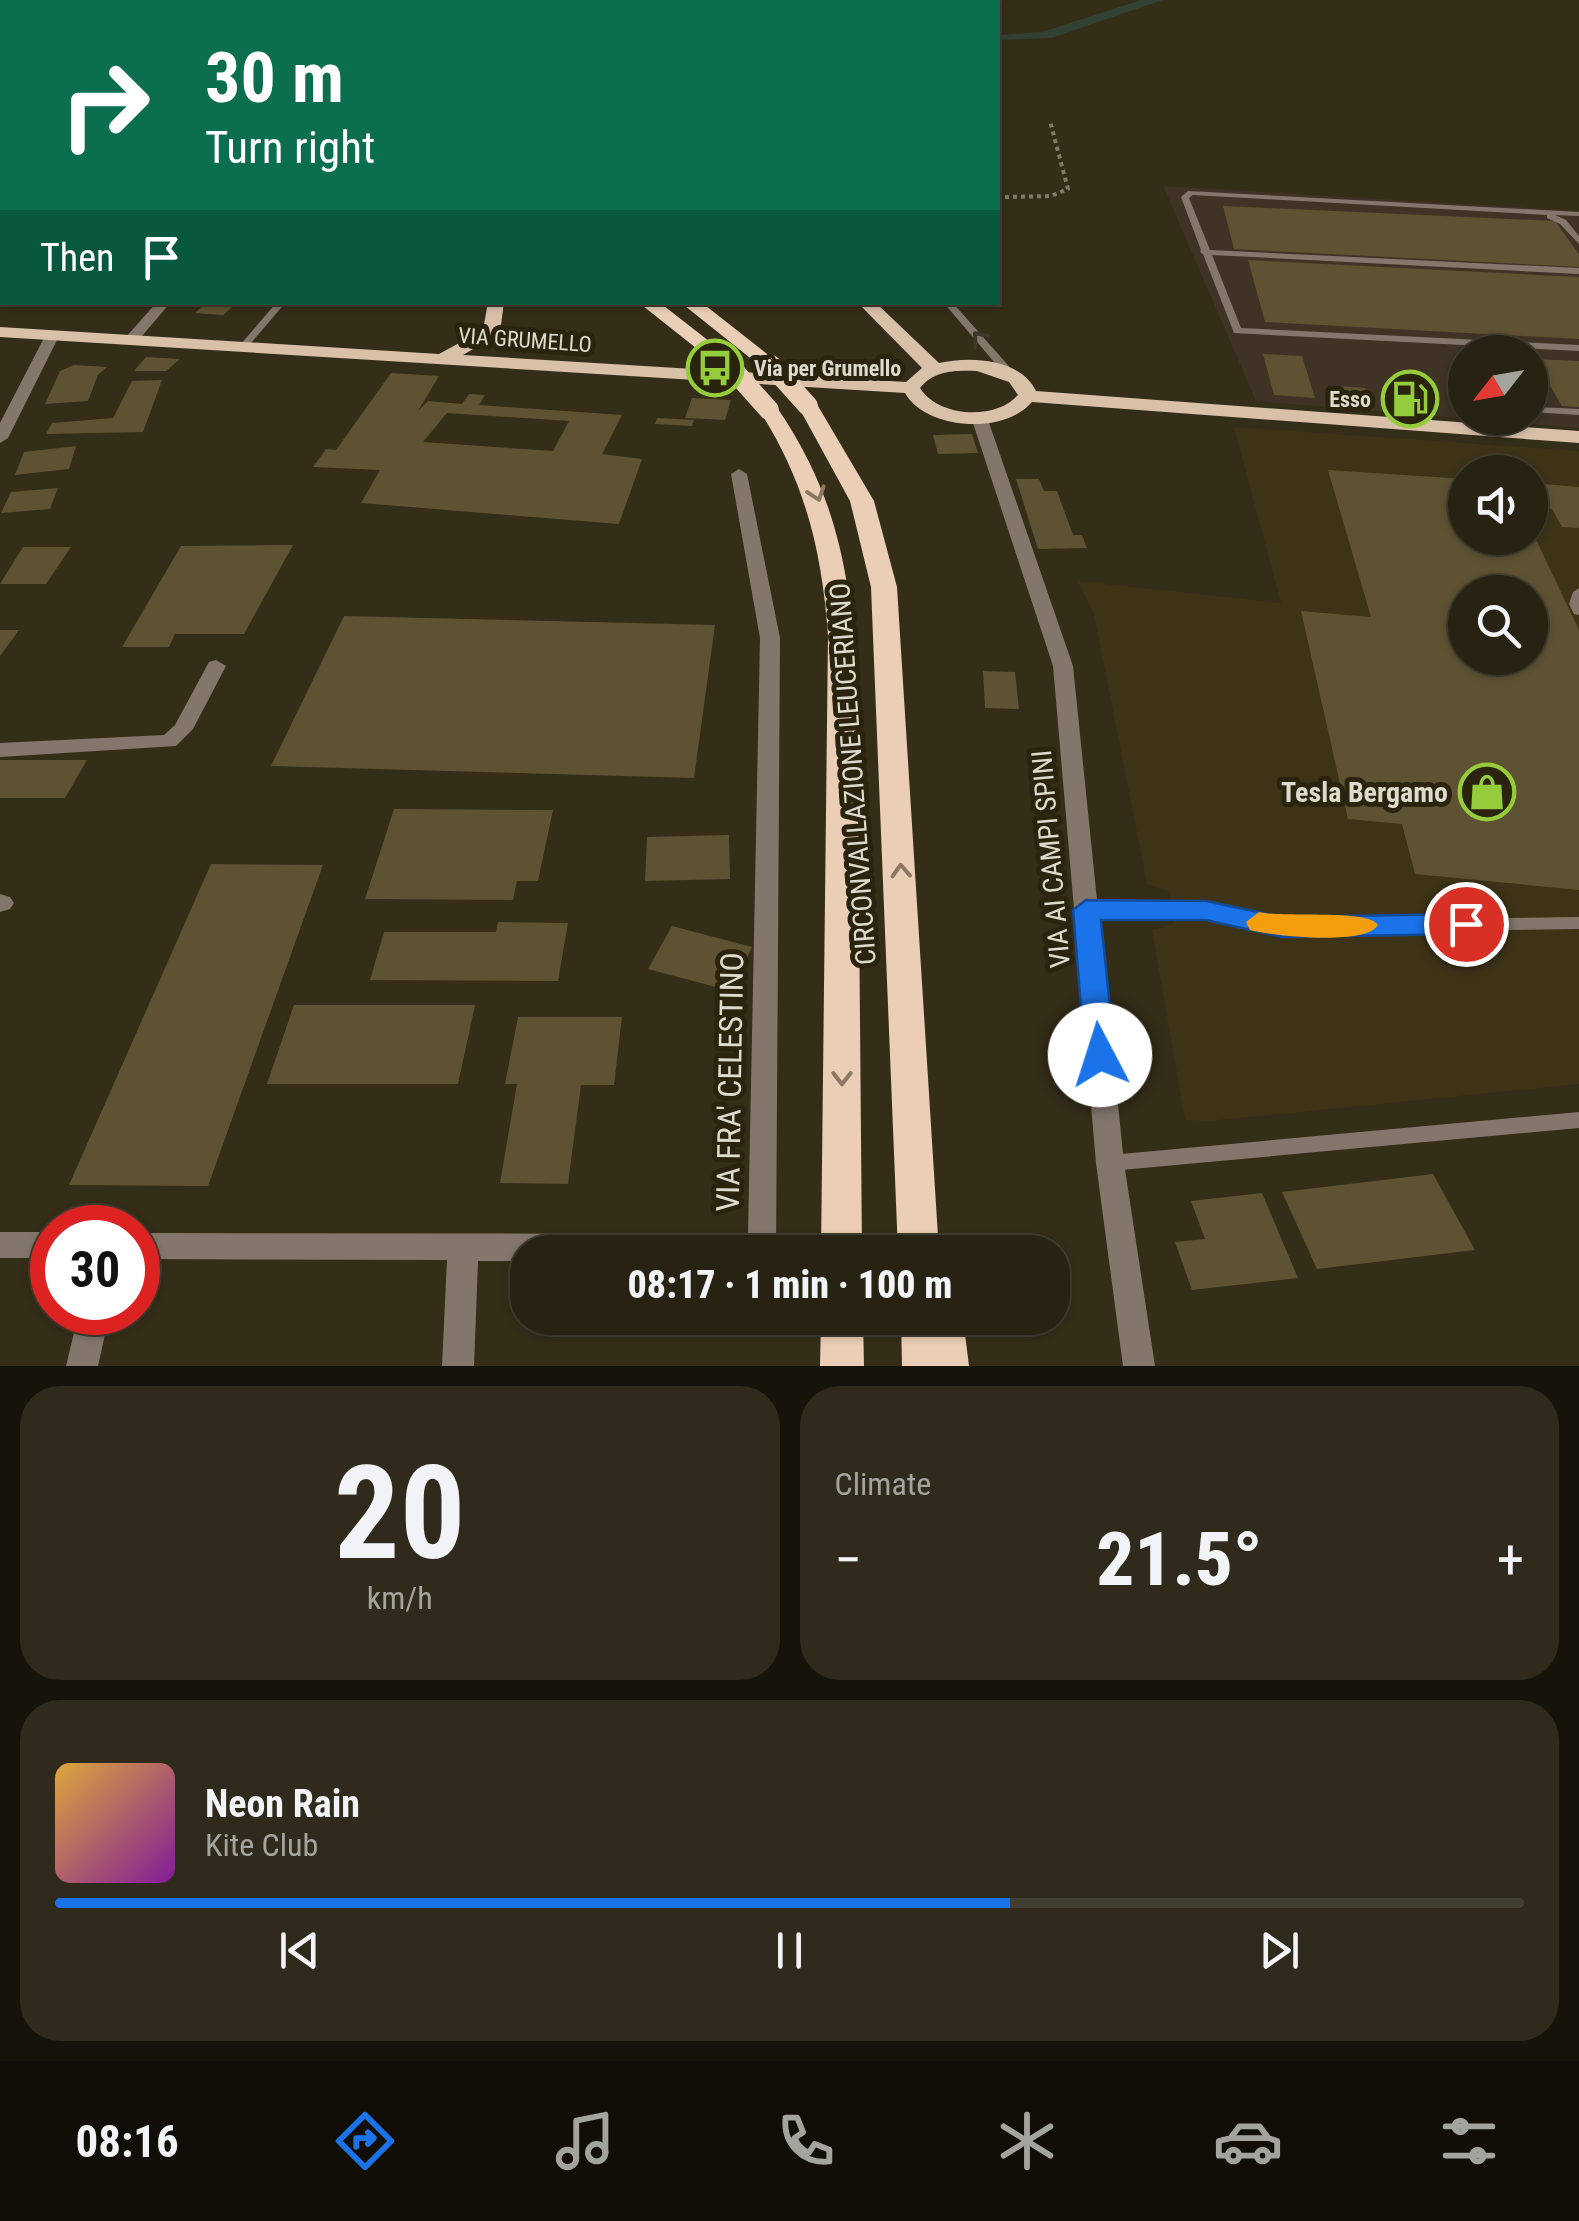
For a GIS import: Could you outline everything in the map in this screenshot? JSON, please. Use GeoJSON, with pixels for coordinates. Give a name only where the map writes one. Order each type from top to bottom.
{"type":"FeatureCollection","features":[{"type":"Feature","properties":{"kind":"highway","name":"CIRCONVALLAZIONE LEUCERIANO"},"geometry":{"type":"LineString","coordinates":[[650,305],[727,362],[768,410],[812,478],[833,552],[843,673],[842,1235]]}},
{"type":"Feature","properties":{"kind":"highway","name":"CIRCONVALLAZIONE LEUCERIANO"},"geometry":{"type":"LineString","coordinates":[[693,305],[806,394],[862,500],[884,587],[917,1235]]}},
{"type":"Feature","properties":{"kind":"highway"},"geometry":{"type":"LineString","coordinates":[[905,968],[933,1235]]}},
{"type":"Feature","properties":{"kind":"highway"},"geometry":{"type":"LineString","coordinates":[[842,1335],[842,1366]]}},
{"type":"Feature","properties":{"kind":"highway"},"geometry":{"type":"LineString","coordinates":[[923,1335],[924,1366]]}},
{"type":"Feature","properties":{"kind":"highway"},"geometry":{"type":"LineString","coordinates":[[944,1335],[948,1366]]}},
{"type":"Feature","properties":{"kind":"main road"},"geometry":{"type":"LineString","coordinates":[[440,360],[491,333],[496,305]]}},
{"type":"Feature","properties":{"kind":"main road"},"geometry":{"type":"LineString","coordinates":[[868,305],[934,368]]}},
{"type":"Feature","properties":{"kind":"main road","name":"VIA GRUMELLO"},"geometry":{"type":"LineString","coordinates":[[0,332],[440,360],[806,394]]}},
{"type":"Feature","properties":{"kind":"main road"},"geometry":{"type":"LineString","coordinates":[[806,394],[911,388],[922,374],[934,368],[965,365],[1010,374],[1026,388],[1027,396]]}},
{"type":"Feature","properties":{"kind":"main road"},"geometry":{"type":"LineString","coordinates":[[911,388],[920,403],[932,409],[979,417],[1010,411],[1027,396],[1579,437]]}},
{"type":"Feature","properties":{"kind":"street"},"geometry":{"type":"LineString","coordinates":[[131,340],[162,305]]}},
{"type":"Feature","properties":{"kind":"street"},"geometry":{"type":"LineString","coordinates":[[0,438],[52,336]]}},
{"type":"Feature","properties":{"kind":"street","name":"VIA AI CAMPI SPINI"},"geometry":{"type":"LineString","coordinates":[[979,417],[1063,666],[1110,1164],[1139,1366]]}},
{"type":"Feature","properties":{"kind":"street","name":"VIA FRA' CELESTINO"},"geometry":{"type":"LineString","coordinates":[[160,1246],[763,1248],[770,638],[739,474]]}},
{"type":"Feature","properties":{"kind":"street"},"geometry":{"type":"LineString","coordinates":[[0,750],[168,741],[183,730],[216,666]]}},
{"type":"Feature","properties":{"kind":"street"},"geometry":{"type":"LineString","coordinates":[[0,1245],[30,1245]]}},
{"type":"Feature","properties":{"kind":"street"},"geometry":{"type":"LineString","coordinates":[[458,1366],[463,1247]]}},
{"type":"Feature","properties":{"kind":"street"},"geometry":{"type":"LineString","coordinates":[[82,1366],[90,1335]]}},
{"type":"Feature","properties":{"kind":"lane"},"geometry":{"type":"LineString","coordinates":[[1448,345],[1237,331],[1185,197],[1191,193],[1579,214]]}},
{"type":"Feature","properties":{"kind":"lane"},"geometry":{"type":"LineString","coordinates":[[1530,210],[1562,222],[1579,241]]}},
{"type":"Feature","properties":{"kind":"lane"},"geometry":{"type":"LineString","coordinates":[[1204,252],[1579,271]]}},
{"type":"Feature","properties":{"kind":"lane"},"geometry":{"type":"LineString","coordinates":[[244,347],[279,305]]}},
{"type":"Feature","properties":{"kind":"lane"},"geometry":{"type":"LineString","coordinates":[[950,305],[1010,374]]}},
{"type":"Feature","properties":{"kind":"lane"},"geometry":{"type":"LineString","coordinates":[[1548,348],[1579,348]]}},
{"type":"Feature","properties":{"kind":"lane"},"geometry":{"type":"LineString","coordinates":[[1548,411],[1579,412]]}},
{"type":"Feature","properties":{"kind":"lane"},"geometry":{"type":"LineString","coordinates":[[1579,592],[1575,604],[1579,612]]}},
{"type":"Feature","properties":{"kind":"lane"},"geometry":{"type":"LineString","coordinates":[[1086,910],[1206,910],[1282,927],[1579,923]]}},
{"type":"Feature","properties":{"kind":"lane"},"geometry":{"type":"LineString","coordinates":[[1110,1164],[1579,1120]]}},
{"type":"Feature","properties":{"kind":"path"},"geometry":{"type":"LineString","coordinates":[[1002,197],[1051,196],[1068,189],[1050,121]]}},
{"type":"Feature","properties":{"kind":"shaded area"},"geometry":{"type":"Polygon","coordinates":[[[1163,186],[1579,211],[1579,428],[1548,425],[1548,335],[1448,335],[1448,417],[1256,401],[1163,186]]]}},
{"type":"Feature","properties":{"kind":"shaded area"},"geometry":{"type":"Polygon","coordinates":[[[1234,427],[1579,451],[1579,1084],[1209,1121],[1185,1120],[1152,930],[1174,924],[1170,892],[1147,884],[1094,614],[1078,581],[1281,603],[1234,427]]]}},
{"type":"Feature","properties":{"kind":"green space"},"geometry":{"type":"Polygon","coordinates":[[[1141,0],[1163,0],[1051,38],[1000,40],[1000,35],[1042,32],[1141,0]]]}},
{"type":"Feature","properties":{"kind":"building"},"geometry":{"type":"Polygon","coordinates":[[[1223,206],[1555,221],[1579,254],[1579,267],[1234,249],[1223,206]]]}},
{"type":"Feature","properties":{"kind":"building"},"geometry":{"type":"Polygon","coordinates":[[[1248,260],[1579,277],[1579,339],[1265,322],[1248,260]]]}},
{"type":"Feature","properties":{"kind":"building"},"geometry":{"type":"Polygon","coordinates":[[[204,305],[235,305],[223,315],[195,313],[204,305]]]}},
{"type":"Feature","properties":{"kind":"building"},"geometry":{"type":"Polygon","coordinates":[[[539,329],[575,331],[567,344],[530,342],[539,329]]]}},
{"type":"Feature","properties":{"kind":"building"},"geometry":{"type":"Polygon","coordinates":[[[1263,354],[1302,356],[1315,398],[1274,395],[1263,354]]]}},
{"type":"Feature","properties":{"kind":"building"},"geometry":{"type":"Polygon","coordinates":[[[146,357],[180,359],[166,371],[134,371],[146,357]]]}},
{"type":"Feature","properties":{"kind":"building"},"geometry":{"type":"Polygon","coordinates":[[[1548,360],[1579,361],[1579,407],[1562,406],[1548,382],[1548,360]]]}},
{"type":"Feature","properties":{"kind":"building"},"geometry":{"type":"Polygon","coordinates":[[[74,365],[107,367],[98,375],[88,401],[45,404],[60,371],[74,365]]]}},
{"type":"Feature","properties":{"kind":"building"},"geometry":{"type":"Polygon","coordinates":[[[391,373],[439,376],[418,411],[428,401],[462,404],[469,394],[485,395],[479,405],[622,415],[602,454],[642,459],[619,524],[361,503],[380,470],[313,467],[326,449],[336,450],[391,373]],[[447,413],[423,442],[553,451],[569,421],[447,413]]]}},
{"type":"Feature","properties":{"kind":"building"},"geometry":{"type":"Polygon","coordinates":[[[162,380],[143,432],[46,434],[52,423],[113,418],[132,381],[162,380]]]}},
{"type":"Feature","properties":{"kind":"building"},"geometry":{"type":"Polygon","coordinates":[[[1338,386],[1365,388],[1373,410],[1346,408],[1338,386]]]}},
{"type":"Feature","properties":{"kind":"building"},"geometry":{"type":"Polygon","coordinates":[[[1391,388],[1415,390],[1420,401],[1395,399],[1391,388]]]}},
{"type":"Feature","properties":{"kind":"building"},"geometry":{"type":"Polygon","coordinates":[[[692,398],[731,400],[725,420],[685,418],[692,398]]]}},
{"type":"Feature","properties":{"kind":"building"},"geometry":{"type":"Polygon","coordinates":[[[657,418],[694,420],[692,426],[655,424],[657,418]]]}},
{"type":"Feature","properties":{"kind":"building"},"geometry":{"type":"Polygon","coordinates":[[[972,434],[978,453],[938,454],[933,435],[972,434]]]}},
{"type":"Feature","properties":{"kind":"building"},"geometry":{"type":"Polygon","coordinates":[[[76,446],[69,469],[15,475],[24,452],[76,446]]]}},
{"type":"Feature","properties":{"kind":"building"},"geometry":{"type":"Polygon","coordinates":[[[1328,470],[1448,478],[1448,555],[1543,555],[1579,630],[1579,890],[1415,874],[1402,824],[1348,819],[1301,611],[1371,617],[1328,470]]]}},
{"type":"Feature","properties":{"kind":"building"},"geometry":{"type":"Polygon","coordinates":[[[1016,479],[1039,479],[1044,491],[1057,491],[1073,535],[1082,535],[1087,548],[1038,549],[1016,479]]]}},
{"type":"Feature","properties":{"kind":"building"},"geometry":{"type":"Polygon","coordinates":[[[1548,484],[1579,487],[1579,528],[1562,527],[1552,509],[1548,509],[1548,484]]]}},
{"type":"Feature","properties":{"kind":"building"},"geometry":{"type":"Polygon","coordinates":[[[58,488],[50,509],[1,513],[11,492],[58,488]]]}},
{"type":"Feature","properties":{"kind":"building"},"geometry":{"type":"Polygon","coordinates":[[[293,545],[244,634],[175,634],[169,647],[122,647],[181,546],[293,545]]]}},
{"type":"Feature","properties":{"kind":"building"},"geometry":{"type":"Polygon","coordinates":[[[23,547],[71,547],[46,584],[0,584],[23,547]]]}},
{"type":"Feature","properties":{"kind":"building"},"geometry":{"type":"Polygon","coordinates":[[[344,616],[715,625],[694,778],[271,766],[344,616]]]}},
{"type":"Feature","properties":{"kind":"building"},"geometry":{"type":"Polygon","coordinates":[[[0,630],[19,630],[0,656],[0,630]]]}},
{"type":"Feature","properties":{"kind":"building"},"geometry":{"type":"Polygon","coordinates":[[[983,671],[1015,672],[1019,709],[985,708],[983,671]]]}},
{"type":"Feature","properties":{"kind":"building"},"geometry":{"type":"Polygon","coordinates":[[[0,760],[87,760],[65,798],[0,798],[0,760]]]}},
{"type":"Feature","properties":{"kind":"building"},"geometry":{"type":"Polygon","coordinates":[[[394,809],[553,810],[538,881],[517,881],[513,900],[365,899],[394,809]]]}},
{"type":"Feature","properties":{"kind":"building"},"geometry":{"type":"Polygon","coordinates":[[[729,835],[730,879],[645,881],[647,837],[729,835]]]}},
{"type":"Feature","properties":{"kind":"building"},"geometry":{"type":"Polygon","coordinates":[[[211,864],[323,865],[208,1186],[69,1185],[211,864]]]}},
{"type":"Feature","properties":{"kind":"building"},"geometry":{"type":"Polygon","coordinates":[[[498,922],[568,923],[558,981],[370,980],[384,932],[496,932],[498,922]]]}},
{"type":"Feature","properties":{"kind":"building"},"geometry":{"type":"Polygon","coordinates":[[[672,926],[752,947],[731,991],[648,969],[672,926]]]}},
{"type":"Feature","properties":{"kind":"building"},"geometry":{"type":"Polygon","coordinates":[[[294,1005],[475,1005],[458,1084],[267,1084],[294,1005]]]}},
{"type":"Feature","properties":{"kind":"building"},"geometry":{"type":"Polygon","coordinates":[[[518,1017],[622,1017],[614,1085],[581,1085],[568,1184],[500,1183],[517,1084],[505,1084],[518,1017]]]}},
{"type":"Feature","properties":{"kind":"building"},"geometry":{"type":"Polygon","coordinates":[[[1433,1174],[1475,1250],[1317,1269],[1282,1192],[1433,1174]]]}},
{"type":"Feature","properties":{"kind":"building"},"geometry":{"type":"Polygon","coordinates":[[[1262,1193],[1298,1278],[1192,1290],[1175,1242],[1205,1239],[1191,1201],[1262,1193]]]}},
{"type":"Feature","properties":{"kind":"slow traffic"},"geometry":{"type":"LineString","coordinates":[[1259,922],[1282,927],[1364,925]]}},
{"type":"Feature","properties":{"kind":"place","name":"Via per Grumello"},"geometry":{"type":"Point","coordinates":[715,368]}},
{"type":"Feature","properties":{"kind":"place","name":"Esso"},"geometry":{"type":"Point","coordinates":[1410,399]}},
{"type":"Feature","properties":{"kind":"place","name":"Tesla Bergamo"},"geometry":{"type":"Point","coordinates":[1487,792]}},
{"type":"Feature","properties":{"kind":"route"},"geometry":{"type":"LineString","coordinates":[[1100,1055],[1086,910],[1206,910],[1282,927],[1466,924]]}}]}
